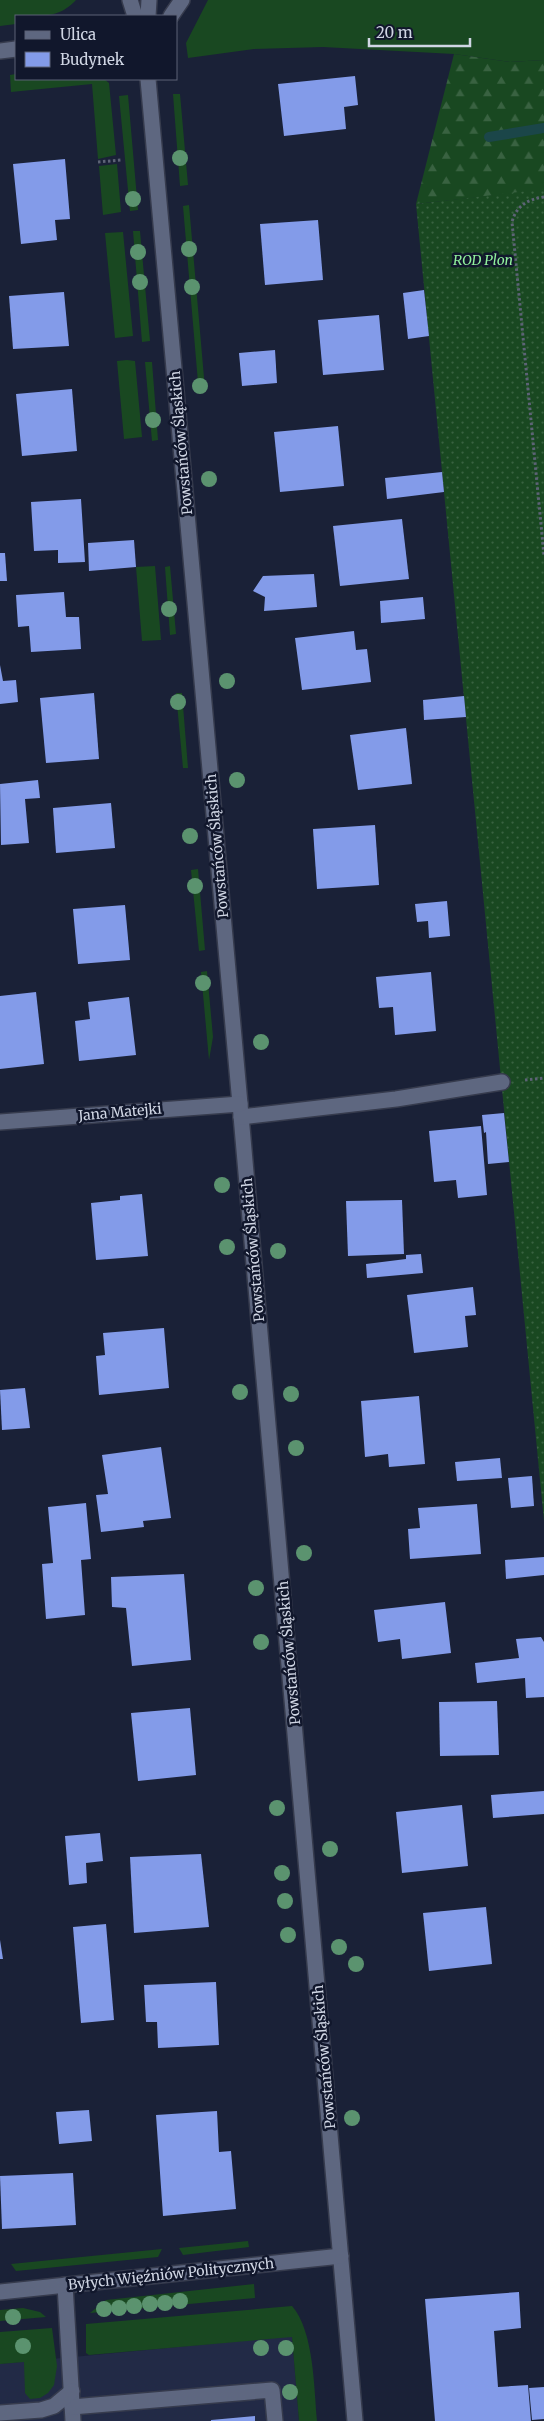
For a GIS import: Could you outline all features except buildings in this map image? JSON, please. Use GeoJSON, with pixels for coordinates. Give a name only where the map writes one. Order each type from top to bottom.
{"type":"FeatureCollection","features":[{"type":"Feature","properties":{"kind":"street"},"geometry":{"type":"LineString","coordinates":[[130,0],[134,15]]}},
{"type":"Feature","properties":{"kind":"street"},"geometry":{"type":"LineString","coordinates":[[148,15],[149,0]]}},
{"type":"Feature","properties":{"kind":"street"},"geometry":{"type":"LineString","coordinates":[[172,15],[182,0]]}},
{"type":"Feature","properties":{"kind":"street"},"geometry":{"type":"LineString","coordinates":[[0,51],[15,50]]}},
{"type":"Feature","properties":{"kind":"street","name":"Powstańców Śląskich"},"geometry":{"type":"LineString","coordinates":[[148,80],[241,1111],[355,2421]]}},
{"type":"Feature","properties":{"kind":"street","name":"Jana Matejki"},"geometry":{"type":"LineString","coordinates":[[0,1122],[241,1111],[396,1099],[502,1082]]}},
{"type":"Feature","properties":{"kind":"street","name":"Byłych Więźniów Politycznych"},"geometry":{"type":"LineString","coordinates":[[0,2292],[341,2256]]}},
{"type":"Feature","properties":{"kind":"street"},"geometry":{"type":"LineString","coordinates":[[65,2285],[72,2414],[272,2390],[275,2421]]}},
{"type":"Feature","properties":{"kind":"street"},"geometry":{"type":"LineString","coordinates":[[0,2413],[22,2416],[42,2410],[54,2406],[72,2390]]}},
{"type":"Feature","properties":{"kind":"path"},"geometry":{"type":"LineString","coordinates":[[98,162],[121,160]]}},
{"type":"Feature","properties":{"kind":"path"},"geometry":{"type":"LineString","coordinates":[[544,197],[530,200],[518,208],[512,222],[544,556]]}},
{"type":"Feature","properties":{"kind":"shaded area"},"geometry":{"type":"Polygon","coordinates":[[[292,2336],[299,2421],[0,2421],[0,2364],[292,2336]]]}},
{"type":"Feature","properties":{"kind":"green space"},"geometry":{"type":"Polygon","coordinates":[[[0,0],[76,0],[63,11],[48,15],[15,15],[15,24],[0,26],[0,0]]]}},
{"type":"Feature","properties":{"kind":"green space"},"geometry":{"type":"Polygon","coordinates":[[[208,0],[544,0],[544,60],[510,62],[454,54],[323,47],[254,49],[188,58],[186,43],[208,0]]]}},
{"type":"Feature","properties":{"kind":"green space"},"geometry":{"type":"Polygon","coordinates":[[[454,54],[510,62],[544,60],[544,190],[416,204],[454,54]]]}},
{"type":"Feature","properties":{"kind":"green space"},"geometry":{"type":"Polygon","coordinates":[[[15,74],[15,80],[105,80],[109,83],[116,155],[98,159],[92,84],[11,92],[10,75],[15,74]]]}},
{"type":"Feature","properties":{"kind":"green space"},"geometry":{"type":"Polygon","coordinates":[[[173,94],[180,94],[188,185],[180,186],[173,94]]]}},
{"type":"Feature","properties":{"kind":"green space"},"geometry":{"type":"Polygon","coordinates":[[[128,95],[138,210],[130,211],[119,96],[128,95]]]}},
{"type":"Feature","properties":{"kind":"green space"},"geometry":{"type":"Polygon","coordinates":[[[117,164],[121,212],[103,215],[99,166],[117,164]]]}},
{"type":"Feature","properties":{"kind":"green space","name":"ROD Plon"},"geometry":{"type":"Polygon","coordinates":[[[544,189],[544,1521],[416,204],[544,189]]]}},
{"type":"Feature","properties":{"kind":"green space"},"geometry":{"type":"Polygon","coordinates":[[[189,205],[205,389],[199,394],[183,206],[189,205]]]}},
{"type":"Feature","properties":{"kind":"green space"},"geometry":{"type":"Polygon","coordinates":[[[133,231],[140,231],[150,341],[142,342],[133,231]]]}},
{"type":"Feature","properties":{"kind":"green space"},"geometry":{"type":"Polygon","coordinates":[[[123,232],[133,336],[115,338],[105,233],[123,232]]]}},
{"type":"Feature","properties":{"kind":"green space"},"geometry":{"type":"Polygon","coordinates":[[[117,361],[135,361],[142,437],[124,439],[117,361]]]}},
{"type":"Feature","properties":{"kind":"green space"},"geometry":{"type":"Polygon","coordinates":[[[145,362],[152,362],[158,440],[152,441],[145,362]]]}},
{"type":"Feature","properties":{"kind":"green space"},"geometry":{"type":"Polygon","coordinates":[[[155,566],[161,640],[142,641],[136,567],[155,566]]]}},
{"type":"Feature","properties":{"kind":"green space"},"geometry":{"type":"Polygon","coordinates":[[[170,566],[176,634],[170,635],[165,567],[170,566]]]}},
{"type":"Feature","properties":{"kind":"green space"},"geometry":{"type":"Polygon","coordinates":[[[176,693],[182,693],[188,768],[183,768],[176,693]]]}},
{"type":"Feature","properties":{"kind":"green space"},"geometry":{"type":"Polygon","coordinates":[[[198,869],[205,950],[199,951],[191,870],[198,869]]]}},
{"type":"Feature","properties":{"kind":"green space"},"geometry":{"type":"Polygon","coordinates":[[[207,971],[213,1037],[209,1060],[201,972],[207,971]]]}},
{"type":"Feature","properties":{"kind":"green space"},"geometry":{"type":"Polygon","coordinates":[[[248,2241],[249,2247],[183,2255],[179,2248],[248,2241]]]}},
{"type":"Feature","properties":{"kind":"green space"},"geometry":{"type":"Polygon","coordinates":[[[162,2249],[158,2257],[16,2271],[11,2264],[162,2249]]]}},
{"type":"Feature","properties":{"kind":"green space"},"geometry":{"type":"Polygon","coordinates":[[[254,2284],[255,2298],[90,2313],[106,2300],[254,2284]]]}},
{"type":"Feature","properties":{"kind":"green space"},"geometry":{"type":"Polygon","coordinates":[[[292,2306],[305,2330],[309,2345],[314,2377],[317,2421],[299,2421],[292,2337],[89,2355],[86,2353],[86,2324],[292,2306]]]}},
{"type":"Feature","properties":{"kind":"green space"},"geometry":{"type":"Polygon","coordinates":[[[23,2308],[40,2312],[46,2317],[0,2321],[0,2310],[23,2308]]]}},
{"type":"Feature","properties":{"kind":"green space"},"geometry":{"type":"Polygon","coordinates":[[[52,2328],[57,2366],[54,2385],[48,2393],[40,2398],[30,2399],[25,2393],[24,2362],[0,2364],[0,2332],[52,2328]]]}},
{"type":"Feature","properties":{"kind":"waterway"},"geometry":{"type":"LineString","coordinates":[[489,137],[544,128]]}}]}
